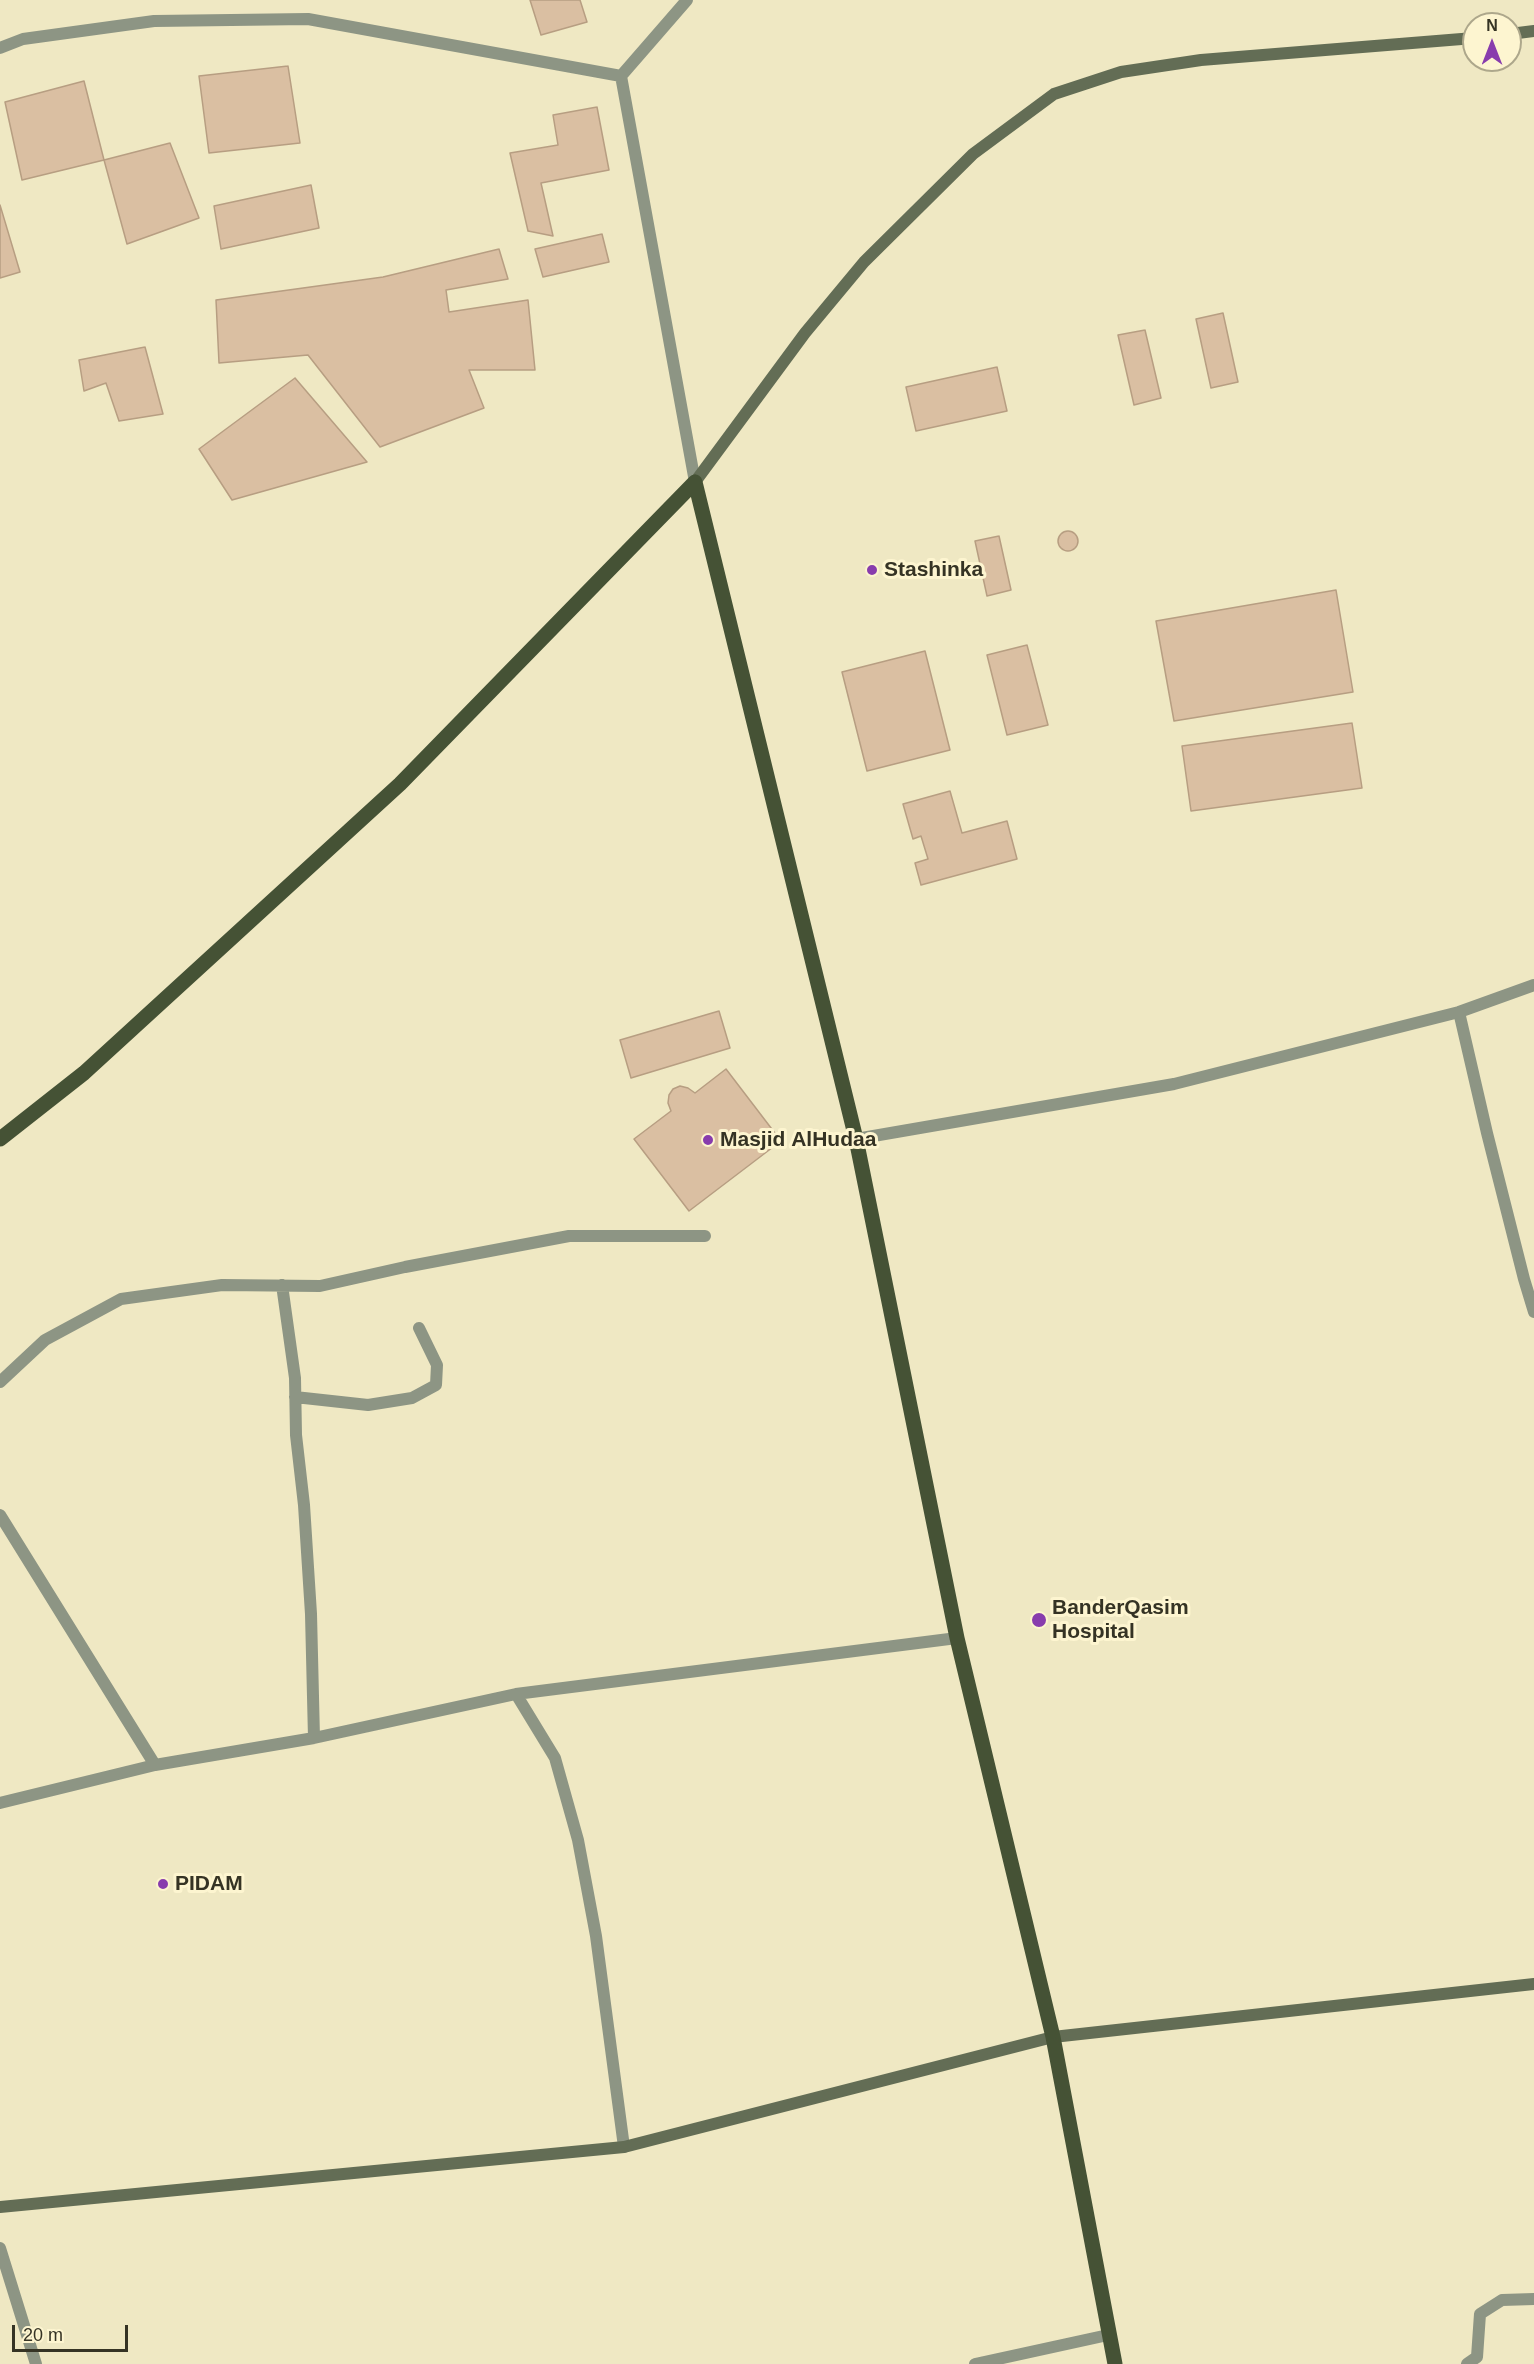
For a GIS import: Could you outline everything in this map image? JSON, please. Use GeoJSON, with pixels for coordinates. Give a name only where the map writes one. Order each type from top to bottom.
{"type":"FeatureCollection","features":[{"type":"Feature","properties":{"kind":"main road"},"geometry":{"type":"LineString","coordinates":[[0,1138],[84,1073],[400,784],[695,482]]}},
{"type":"Feature","properties":{"kind":"main road"},"geometry":{"type":"LineString","coordinates":[[695,482],[856,1139],[957,1638],[1053,2037],[1115,2364]]}},
{"type":"Feature","properties":{"kind":"street"},"geometry":{"type":"LineString","coordinates":[[621,76],[687,0]]}},
{"type":"Feature","properties":{"kind":"street"},"geometry":{"type":"LineString","coordinates":[[0,48],[23,39],[154,21],[309,18],[621,76]]}},
{"type":"Feature","properties":{"kind":"street"},"geometry":{"type":"LineString","coordinates":[[695,482],[805,333],[864,262],[974,154],[1054,94],[1121,72],[1201,60],[1462,39]]}},
{"type":"Feature","properties":{"kind":"street"},"geometry":{"type":"LineString","coordinates":[[621,76],[695,482]]}},
{"type":"Feature","properties":{"kind":"street"},"geometry":{"type":"LineString","coordinates":[[856,1139],[1174,1084],[1460,1012],[1534,985]]}},
{"type":"Feature","properties":{"kind":"street"},"geometry":{"type":"LineString","coordinates":[[1460,1012],[1493,1155],[1534,1312]]}},
{"type":"Feature","properties":{"kind":"street"},"geometry":{"type":"LineString","coordinates":[[0,1382],[45,1341],[121,1299],[222,1284],[320,1286],[405,1267],[569,1236],[705,1236]]}},
{"type":"Feature","properties":{"kind":"street"},"geometry":{"type":"LineString","coordinates":[[282,1285],[304,1505],[311,1614],[314,1738]]}},
{"type":"Feature","properties":{"kind":"street"},"geometry":{"type":"LineString","coordinates":[[295,1397],[368,1405],[412,1398],[436,1385],[437,1365],[419,1328]]}},
{"type":"Feature","properties":{"kind":"street"},"geometry":{"type":"LineString","coordinates":[[0,1515],[155,1766]]}},
{"type":"Feature","properties":{"kind":"street"},"geometry":{"type":"LineString","coordinates":[[0,1803],[155,1766],[314,1738],[516,1694],[957,1638]]}},
{"type":"Feature","properties":{"kind":"street"},"geometry":{"type":"LineString","coordinates":[[516,1694],[555,1758],[579,1840],[596,1936],[624,2146]]}},
{"type":"Feature","properties":{"kind":"street"},"geometry":{"type":"LineString","coordinates":[[0,2207],[624,2146],[1053,2037],[1534,1984]]}},
{"type":"Feature","properties":{"kind":"street"},"geometry":{"type":"LineString","coordinates":[[0,2248],[36,2364]]}},
{"type":"Feature","properties":{"kind":"street"},"geometry":{"type":"LineString","coordinates":[[1467,2364],[1477,2357],[1480,2314],[1502,2300],[1534,2299]]}},
{"type":"Feature","properties":{"kind":"street"},"geometry":{"type":"LineString","coordinates":[[975,2364],[1108,2336]]}},
{"type":"Feature","properties":{"kind":"building"},"geometry":{"type":"Polygon","coordinates":[[[530,0],[580,0],[587,22],[541,35],[530,0]]]}},
{"type":"Feature","properties":{"kind":"building"},"geometry":{"type":"Polygon","coordinates":[[[288,66],[300,143],[209,153],[199,76],[288,66]]]}},
{"type":"Feature","properties":{"kind":"building"},"geometry":{"type":"Polygon","coordinates":[[[84,81],[104,160],[22,180],[5,102],[84,81]]]}},
{"type":"Feature","properties":{"kind":"building"},"geometry":{"type":"Polygon","coordinates":[[[597,107],[609,170],[541,183],[553,236],[528,231],[510,153],[558,145],[553,115],[597,107]]]}},
{"type":"Feature","properties":{"kind":"building"},"geometry":{"type":"Polygon","coordinates":[[[170,143],[199,218],[127,244],[104,160],[170,143]]]}},
{"type":"Feature","properties":{"kind":"building"},"geometry":{"type":"Polygon","coordinates":[[[311,185],[319,228],[221,249],[214,206],[311,185]]]}},
{"type":"Feature","properties":{"kind":"building"},"geometry":{"type":"Polygon","coordinates":[[[0,205],[20,272],[0,278],[0,205]]]}},
{"type":"Feature","properties":{"kind":"building"},"geometry":{"type":"Polygon","coordinates":[[[602,234],[609,262],[543,277],[535,249],[602,234]]]}},
{"type":"Feature","properties":{"kind":"building"},"geometry":{"type":"Polygon","coordinates":[[[499,249],[508,279],[446,290],[449,312],[528,300],[535,370],[469,370],[484,408],[380,447],[308,355],[219,363],[216,300],[383,277],[499,249]]]}},
{"type":"Feature","properties":{"kind":"building"},"geometry":{"type":"Polygon","coordinates":[[[1223,313],[1238,382],[1211,388],[1196,319],[1223,313]]]}},
{"type":"Feature","properties":{"kind":"building"},"geometry":{"type":"Polygon","coordinates":[[[1145,330],[1161,398],[1134,405],[1118,335],[1145,330]]]}},
{"type":"Feature","properties":{"kind":"building"},"geometry":{"type":"Polygon","coordinates":[[[145,347],[163,414],[119,421],[106,383],[84,391],[79,360],[145,347]]]}},
{"type":"Feature","properties":{"kind":"building"},"geometry":{"type":"Polygon","coordinates":[[[997,367],[1007,411],[916,431],[906,387],[997,367]]]}},
{"type":"Feature","properties":{"kind":"building"},"geometry":{"type":"Polygon","coordinates":[[[295,378],[367,462],[232,500],[199,449],[295,378]]]}},
{"type":"Feature","properties":{"kind":"building"},"geometry":{"type":"Polygon","coordinates":[[[1068,531],[1075,534],[1078,541],[1075,548],[1068,551],[1061,548],[1058,541],[1061,534],[1068,531]]]}},
{"type":"Feature","properties":{"kind":"building"},"geometry":{"type":"Polygon","coordinates":[[[999,536],[1011,590],[987,596],[975,541],[999,536]]]}},
{"type":"Feature","properties":{"kind":"building"},"geometry":{"type":"Polygon","coordinates":[[[1336,590],[1353,692],[1174,721],[1156,621],[1336,590]]]}},
{"type":"Feature","properties":{"kind":"building"},"geometry":{"type":"Polygon","coordinates":[[[1027,645],[1048,725],[1007,735],[987,655],[1027,645]]]}},
{"type":"Feature","properties":{"kind":"building"},"geometry":{"type":"Polygon","coordinates":[[[925,651],[950,750],[867,771],[842,672],[925,651]]]}},
{"type":"Feature","properties":{"kind":"building"},"geometry":{"type":"Polygon","coordinates":[[[1352,723],[1362,788],[1191,811],[1182,746],[1352,723]]]}},
{"type":"Feature","properties":{"kind":"building"},"geometry":{"type":"Polygon","coordinates":[[[950,791],[962,833],[1007,821],[1017,859],[921,885],[915,863],[928,859],[921,836],[913,839],[903,804],[950,791]]]}},
{"type":"Feature","properties":{"kind":"building"},"geometry":{"type":"Polygon","coordinates":[[[719,1011],[730,1048],[631,1078],[620,1040],[719,1011]]]}},
{"type":"Feature","properties":{"kind":"building","name":"Masjid AlHudaa"},"geometry":{"type":"Polygon","coordinates":[[[726,1069],[781,1141],[689,1211],[634,1139],[671,1111],[668,1103],[673,1089],[680,1086],[695,1093],[726,1069]]]}},
{"type":"Feature","properties":{"kind":"place","name":"Stashinka"},"geometry":{"type":"Point","coordinates":[872,570]}},
{"type":"Feature","properties":{"kind":"place","name":"Masjid AlHudaa"},"geometry":{"type":"Point","coordinates":[708,1140]}},
{"type":"Feature","properties":{"kind":"place","name":"BanderQasim Hospital"},"geometry":{"type":"Point","coordinates":[1039,1620]}},
{"type":"Feature","properties":{"kind":"place","name":"PIDAM"},"geometry":{"type":"Point","coordinates":[163,1884]}}]}
